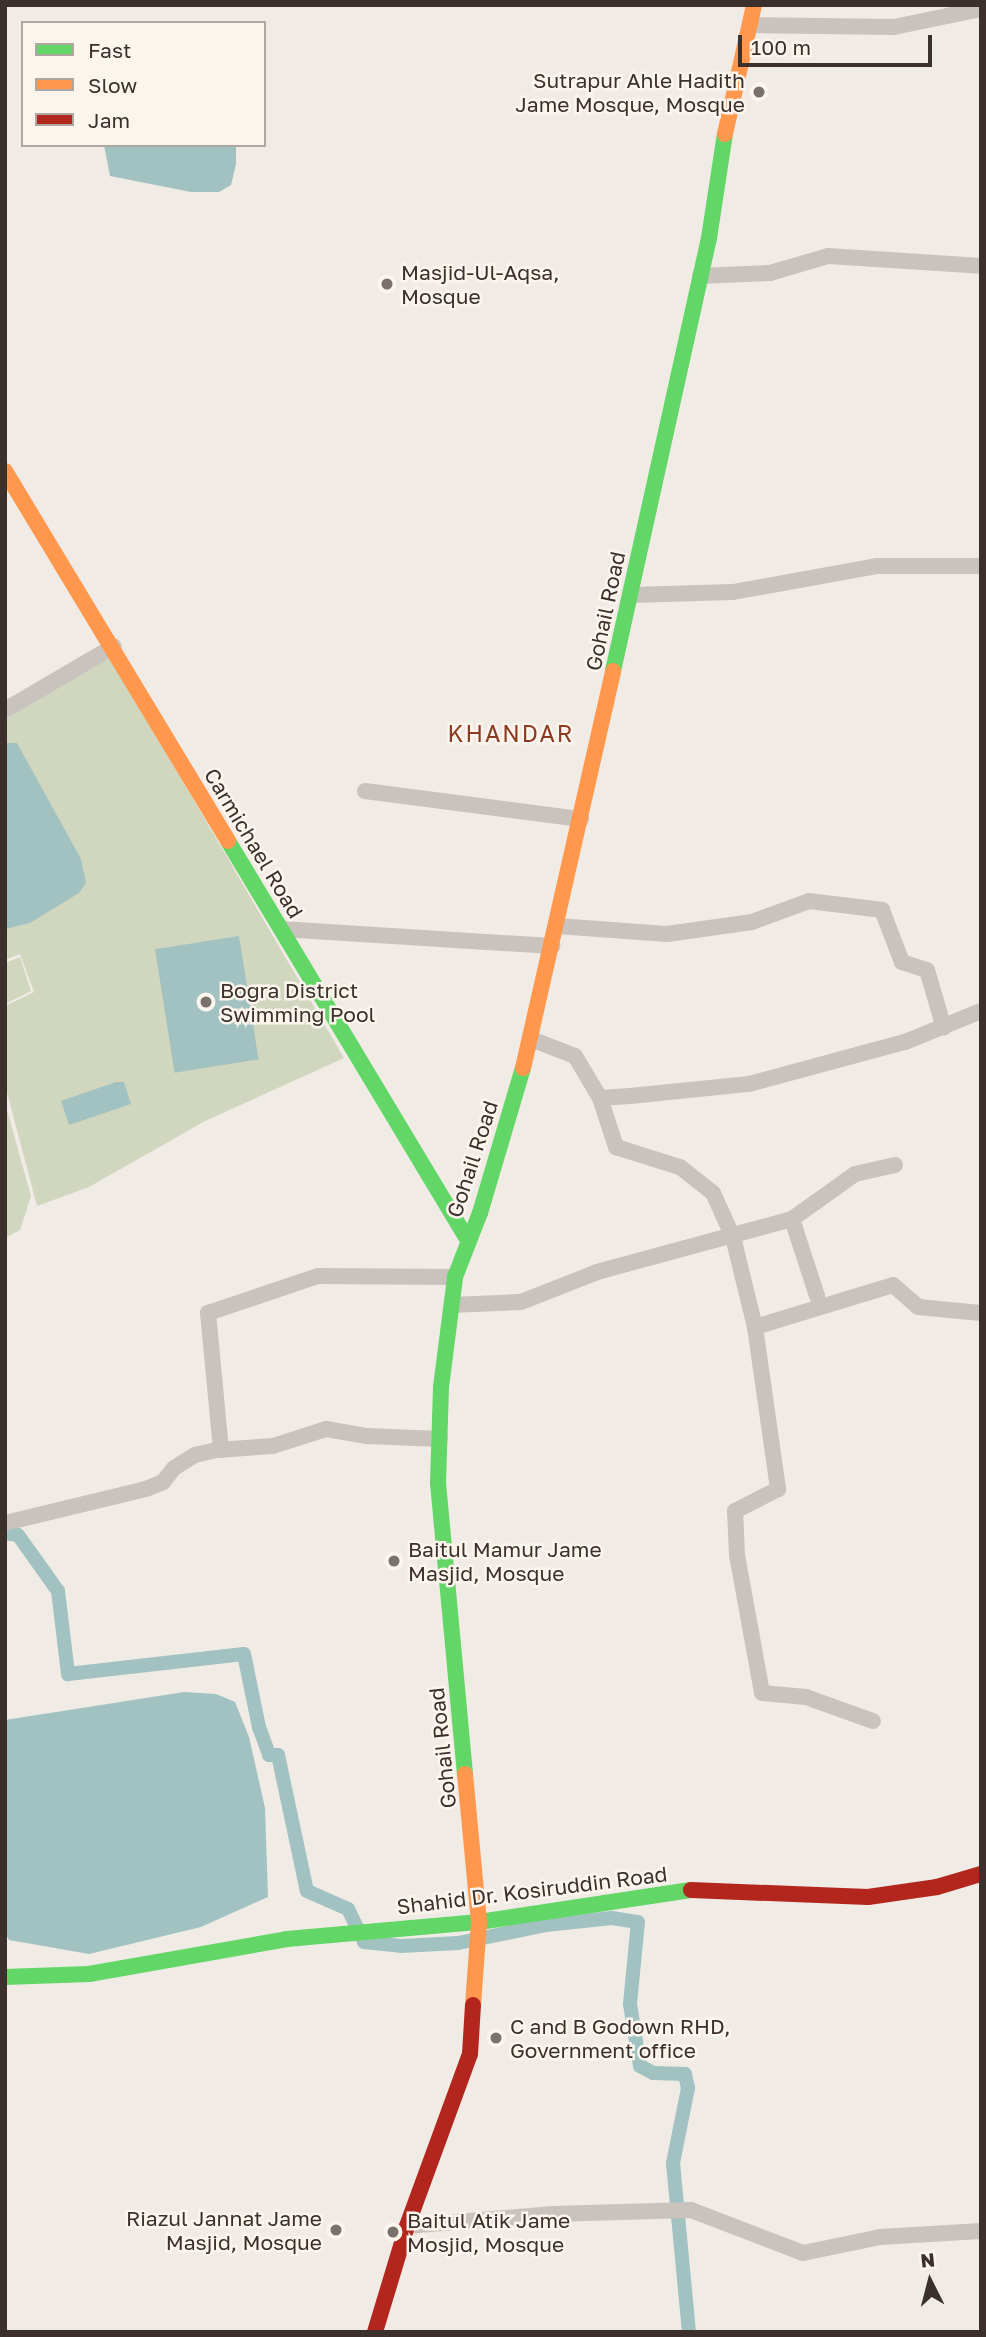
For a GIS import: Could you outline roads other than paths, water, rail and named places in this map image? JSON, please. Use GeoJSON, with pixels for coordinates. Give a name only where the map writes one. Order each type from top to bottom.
{"type":"FeatureCollection","features":[{"type":"Feature","properties":{"kind":"main road","name":"Gohail Road"},"geometry":{"type":"LineString","coordinates":[[375,2332],[407,2226],[470,2054],[479,1926],[444,1555],[440,1439],[455,1277],[467,1238],[480,1213],[531,1039],[700,276],[731,94],[754,5]]}},
{"type":"Feature","properties":{"kind":"main road","name":"Carmichael Road"},"geometry":{"type":"LineString","coordinates":[[5,471],[114,646],[467,1238]]}},
{"type":"Feature","properties":{"kind":"main road","name":"Shahid Dr. Kosiruddin Road"},"geometry":{"type":"LineString","coordinates":[[5,1977],[89,1974],[316,1936],[479,1926],[686,1891],[868,1897],[937,1887],[981,1874]]}},
{"type":"Feature","properties":{"kind":"street"},"geometry":{"type":"LineString","coordinates":[[751,25],[894,27],[981,9]]}},
{"type":"Feature","properties":{"kind":"street"},"geometry":{"type":"LineString","coordinates":[[700,276],[770,273],[828,256],[981,266]]}},
{"type":"Feature","properties":{"kind":"street"},"geometry":{"type":"LineString","coordinates":[[631,595],[733,592],[878,566],[981,566]]}},
{"type":"Feature","properties":{"kind":"street"},"geometry":{"type":"LineString","coordinates":[[5,710],[114,646]]}},
{"type":"Feature","properties":{"kind":"street"},"geometry":{"type":"LineString","coordinates":[[365,791],[580,819]]}},
{"type":"Feature","properties":{"kind":"street"},"geometry":{"type":"LineString","coordinates":[[557,926],[667,934],[752,922],[809,901],[882,910],[902,962],[927,970],[944,1027]]}},
{"type":"Feature","properties":{"kind":"street"},"geometry":{"type":"LineString","coordinates":[[281,929],[552,946]]}},
{"type":"Feature","properties":{"kind":"street"},"geometry":{"type":"LineString","coordinates":[[600,1098],[749,1084],[944,1027],[981,1011]]}},
{"type":"Feature","properties":{"kind":"street"},"geometry":{"type":"LineString","coordinates":[[531,1039],[575,1056],[600,1098],[616,1147],[680,1167],[713,1193],[733,1237],[755,1327],[778,1489],[735,1511],[737,1555],[762,1693],[806,1697],[873,1721]]}},
{"type":"Feature","properties":{"kind":"street"},"geometry":{"type":"LineString","coordinates":[[452,1304],[522,1302],[597,1272],[792,1219],[855,1174],[895,1165]]}},
{"type":"Feature","properties":{"kind":"street"},"geometry":{"type":"LineString","coordinates":[[792,1219],[817,1296]]}},
{"type":"Feature","properties":{"kind":"street"},"geometry":{"type":"LineString","coordinates":[[221,1450],[208,1313],[318,1276],[455,1277]]}},
{"type":"Feature","properties":{"kind":"street"},"geometry":{"type":"LineString","coordinates":[[755,1327],[893,1285],[918,1307],[981,1313]]}},
{"type":"Feature","properties":{"kind":"street"},"geometry":{"type":"LineString","coordinates":[[5,1523],[146,1489],[163,1482],[174,1468],[195,1455],[273,1446],[326,1429],[367,1436],[440,1439]]}},
{"type":"Feature","properties":{"kind":"street"},"geometry":{"type":"LineString","coordinates":[[407,2226],[500,2217],[680,2210],[803,2253],[880,2237],[981,2231]]}},
{"type":"Feature","properties":{"kind":"water"},"geometry":{"type":"Polygon","coordinates":[[[104,147],[236,147],[236,164],[231,185],[219,192],[191,192],[110,176],[104,147]]]}},
{"type":"Feature","properties":{"kind":"water"},"geometry":{"type":"Polygon","coordinates":[[[5,743],[17,743],[81,859],[86,883],[79,893],[30,923],[5,929],[5,743]]]}},
{"type":"Feature","properties":{"kind":"water","name":"Bogra District Swimming Pool"},"geometry":{"type":"Polygon","coordinates":[[[239,936],[259,1059],[175,1073],[155,949],[239,936]]]}},
{"type":"Feature","properties":{"kind":"water"},"geometry":{"type":"Polygon","coordinates":[[[116,1082],[124,1082],[131,1104],[69,1125],[61,1101],[116,1082]]]}},
{"type":"Feature","properties":{"kind":"water"},"geometry":{"type":"Polygon","coordinates":[[[184,1692],[216,1694],[235,1702],[249,1737],[265,1808],[268,1897],[201,1927],[89,1954],[9,1940],[5,1933],[5,1720],[184,1692]]]}},
{"type":"Feature","properties":{"kind":"waterway"},"geometry":{"type":"LineString","coordinates":[[5,1533],[18,1535],[58,1591],[68,1674],[244,1654],[259,1727],[269,1755],[278,1755],[307,1891],[348,1909],[364,1942],[401,1946],[458,1943],[546,1925],[612,1918],[638,1922],[630,2004],[640,2066],[653,2073],[685,2074],[688,2088],[673,2163],[689,2332]]}},
{"type":"Feature","properties":{"kind":"place","name":"Sutrapur Ahle Hadith Jame Mosque, Mosque"},"geometry":{"type":"Point","coordinates":[759,92]}},
{"type":"Feature","properties":{"kind":"place","name":"Masjid-Ul-Aqsa, Mosque"},"geometry":{"type":"Point","coordinates":[387,284]}},
{"type":"Feature","properties":{"kind":"place","name":"Bogra District Swimming Pool"},"geometry":{"type":"Point","coordinates":[206,1002]}},
{"type":"Feature","properties":{"kind":"place","name":"Baitul Mamur Jame Masjid, Mosque"},"geometry":{"type":"Point","coordinates":[394,1561]}},
{"type":"Feature","properties":{"kind":"place","name":"C and B Godown RHD, Government office"},"geometry":{"type":"Point","coordinates":[496,2038]}},
{"type":"Feature","properties":{"kind":"place","name":"Riazul Jannat Jame Masjid, Mosque"},"geometry":{"type":"Point","coordinates":[336,2230]}},
{"type":"Feature","properties":{"kind":"place","name":"Baitul Atik Jame Mosjid, Mosque"},"geometry":{"type":"Point","coordinates":[393,2232]}},
{"type":"Feature","properties":{"kind":"district","name":"KHANDAR"},"geometry":{"type":"Point","coordinates":[511,733]}}]}
